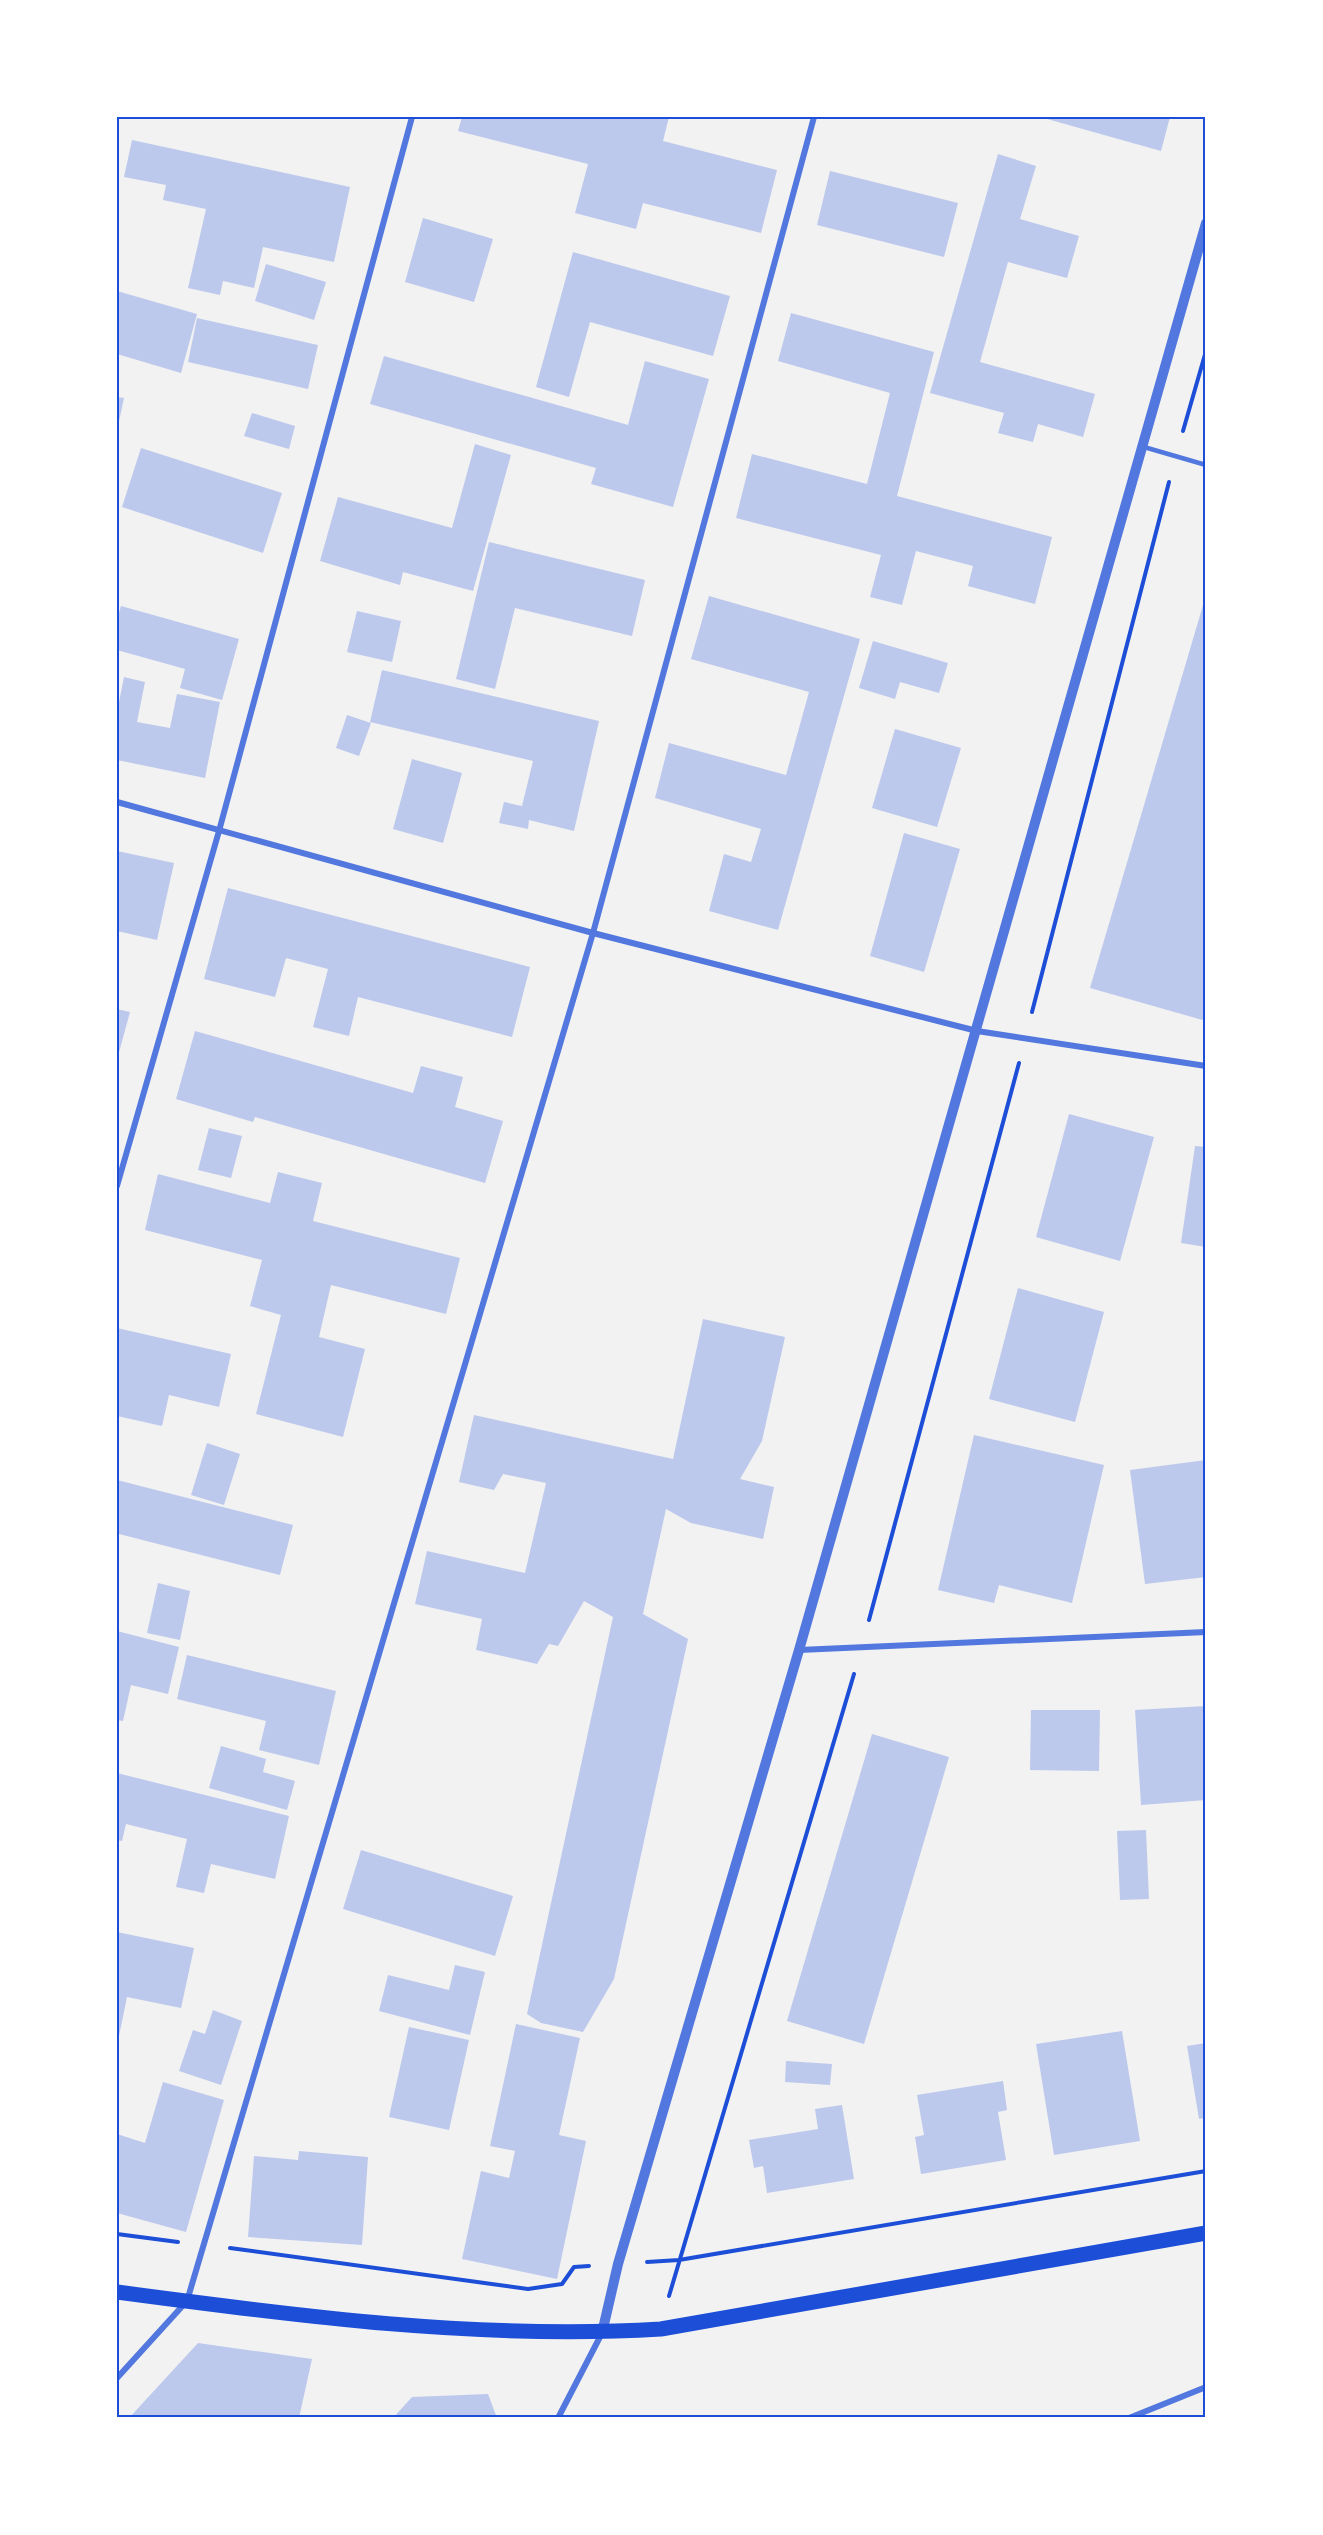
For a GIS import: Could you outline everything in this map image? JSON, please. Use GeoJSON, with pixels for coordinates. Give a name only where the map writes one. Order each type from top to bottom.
{"type":"FeatureCollection","features":[{"type":"Feature","properties":{"kind":"main road"},"geometry":{"type":"LineString","coordinates":[[117,2292],[420,2327],[602,2333],[661,2330],[1206,2233]]}},
{"type":"Feature","properties":{"kind":"street"},"geometry":{"type":"LineString","coordinates":[[117,1186],[219,831],[412,117]]}},
{"type":"Feature","properties":{"kind":"street"},"geometry":{"type":"LineString","coordinates":[[117,2378],[187,2301],[593,933],[814,117]]}},
{"type":"Feature","properties":{"kind":"street"},"geometry":{"type":"LineString","coordinates":[[558,2418],[602,2333],[618,2264],[799,1650],[1206,223]]}},
{"type":"Feature","properties":{"kind":"street"},"geometry":{"type":"LineString","coordinates":[[117,802],[593,933],[977,1031],[1206,1066]]}},
{"type":"Feature","properties":{"kind":"street"},"geometry":{"type":"LineString","coordinates":[[799,1650],[1206,1632]]}},
{"type":"Feature","properties":{"kind":"street"},"geometry":{"type":"LineString","coordinates":[[1129,2418],[1206,2387]]}},
{"type":"Feature","properties":{"kind":"lane"},"geometry":{"type":"LineString","coordinates":[[1141,446],[1206,465]]}},
{"type":"Feature","properties":{"kind":"path"},"geometry":{"type":"LineString","coordinates":[[661,2330],[679,2260],[862,1649],[1025,1039],[1176,456],[1206,351]]}},
{"type":"Feature","properties":{"kind":"path"},"geometry":{"type":"LineString","coordinates":[[117,2234],[528,2289],[562,2284],[574,2267],[679,2260],[1206,2171]]}},
{"type":"Feature","properties":{"kind":"building"},"geometry":{"type":"Polygon","coordinates":[[[462,117],[669,117],[663,141],[777,170],[761,233],[643,203],[636,229],[575,213],[588,164],[458,131],[462,117]]]}},
{"type":"Feature","properties":{"kind":"building"},"geometry":{"type":"Polygon","coordinates":[[[1040,117],[1170,117],[1161,151],[1040,117]]]}},
{"type":"Feature","properties":{"kind":"building"},"geometry":{"type":"Polygon","coordinates":[[[132,140],[350,187],[334,262],[263,247],[254,288],[223,281],[220,295],[188,288],[206,209],[163,200],[166,185],[124,177],[132,140]]]}},
{"type":"Feature","properties":{"kind":"building"},"geometry":{"type":"Polygon","coordinates":[[[998,154],[1036,166],[1020,219],[1079,236],[1067,278],[1008,262],[980,362],[1095,394],[1083,437],[1038,424],[1033,442],[998,433],[1004,413],[930,393],[998,154]]]}},
{"type":"Feature","properties":{"kind":"building"},"geometry":{"type":"Polygon","coordinates":[[[830,171],[958,203],[944,257],[817,225],[830,171]]]}},
{"type":"Feature","properties":{"kind":"building"},"geometry":{"type":"Polygon","coordinates":[[[423,218],[493,239],[474,302],[405,282],[423,218]]]}},
{"type":"Feature","properties":{"kind":"building"},"geometry":{"type":"Polygon","coordinates":[[[573,252],[730,296],[713,356],[590,322],[569,397],[536,387],[573,252]]]}},
{"type":"Feature","properties":{"kind":"building"},"geometry":{"type":"Polygon","coordinates":[[[266,264],[326,282],[314,320],[255,301],[266,264]]]}},
{"type":"Feature","properties":{"kind":"building"},"geometry":{"type":"Polygon","coordinates":[[[117,291],[197,314],[181,373],[117,354],[117,291]]]}},
{"type":"Feature","properties":{"kind":"building"},"geometry":{"type":"Polygon","coordinates":[[[791,313],[934,352],[897,496],[1052,537],[1035,604],[968,586],[973,566],[916,551],[902,605],[870,597],[881,555],[736,518],[752,454],[867,484],[890,393],[778,361],[791,313]]]}},
{"type":"Feature","properties":{"kind":"building"},"geometry":{"type":"Polygon","coordinates":[[[197,318],[318,345],[308,389],[188,362],[197,318]]]}},
{"type":"Feature","properties":{"kind":"building"},"geometry":{"type":"Polygon","coordinates":[[[384,356],[628,425],[645,361],[709,379],[673,507],[591,484],[596,468],[370,404],[384,356]]]}},
{"type":"Feature","properties":{"kind":"building"},"geometry":{"type":"Polygon","coordinates":[[[117,397],[124,398],[118,426],[117,426],[117,397]]]}},
{"type":"Feature","properties":{"kind":"building"},"geometry":{"type":"Polygon","coordinates":[[[252,413],[295,426],[289,449],[244,436],[252,413]]]}},
{"type":"Feature","properties":{"kind":"building"},"geometry":{"type":"Polygon","coordinates":[[[475,444],[511,455],[473,591],[403,572],[400,585],[320,561],[338,497],[452,528],[475,444]]]}},
{"type":"Feature","properties":{"kind":"building"},"geometry":{"type":"Polygon","coordinates":[[[141,448],[282,493],[263,553],[122,507],[141,448]]]}},
{"type":"Feature","properties":{"kind":"building"},"geometry":{"type":"Polygon","coordinates":[[[489,542],[645,580],[632,636],[515,608],[495,689],[456,679],[489,542]]]}},
{"type":"Feature","properties":{"kind":"building"},"geometry":{"type":"Polygon","coordinates":[[[1206,595],[1206,1021],[1090,988],[1206,595]]]}},
{"type":"Feature","properties":{"kind":"building"},"geometry":{"type":"Polygon","coordinates":[[[709,596],[860,639],[778,930],[709,911],[724,854],[751,862],[761,829],[655,798],[669,743],[786,775],[809,692],[691,659],[709,596]]]}},
{"type":"Feature","properties":{"kind":"building"},"geometry":{"type":"Polygon","coordinates":[[[121,606],[239,639],[222,700],[180,688],[185,669],[117,650],[117,620],[121,606]]]}},
{"type":"Feature","properties":{"kind":"building"},"geometry":{"type":"Polygon","coordinates":[[[357,611],[401,621],[392,662],[347,652],[357,611]]]}},
{"type":"Feature","properties":{"kind":"building"},"geometry":{"type":"Polygon","coordinates":[[[873,641],[948,663],[939,693],[900,682],[895,699],[859,688],[873,641]]]}},
{"type":"Feature","properties":{"kind":"building"},"geometry":{"type":"Polygon","coordinates":[[[382,670],[599,721],[574,831],[529,820],[528,829],[499,823],[504,802],[522,806],[533,761],[370,722],[382,670]]]}},
{"type":"Feature","properties":{"kind":"building"},"geometry":{"type":"Polygon","coordinates":[[[124,677],[145,682],[137,722],[170,728],[177,694],[220,702],[205,778],[117,760],[117,712],[124,677]]]}},
{"type":"Feature","properties":{"kind":"building"},"geometry":{"type":"Polygon","coordinates":[[[347,715],[371,723],[359,756],[336,748],[347,715]]]}},
{"type":"Feature","properties":{"kind":"building"},"geometry":{"type":"Polygon","coordinates":[[[895,729],[961,748],[937,827],[872,808],[895,729]]]}},
{"type":"Feature","properties":{"kind":"building"},"geometry":{"type":"Polygon","coordinates":[[[412,759],[462,773],[443,843],[393,829],[412,759]]]}},
{"type":"Feature","properties":{"kind":"building"},"geometry":{"type":"Polygon","coordinates":[[[904,833],[960,849],[924,972],[870,956],[904,833]]]}},
{"type":"Feature","properties":{"kind":"building"},"geometry":{"type":"Polygon","coordinates":[[[117,851],[174,863],[157,940],[117,931],[117,851]]]}},
{"type":"Feature","properties":{"kind":"building"},"geometry":{"type":"Polygon","coordinates":[[[228,888],[530,967],[512,1037],[358,997],[349,1036],[313,1027],[328,969],[286,958],[275,997],[204,979],[228,888]]]}},
{"type":"Feature","properties":{"kind":"building"},"geometry":{"type":"Polygon","coordinates":[[[117,1009],[130,1012],[118,1056],[117,1056],[117,1009]]]}},
{"type":"Feature","properties":{"kind":"building"},"geometry":{"type":"Polygon","coordinates":[[[195,1031],[413,1093],[421,1066],[463,1077],[455,1107],[503,1121],[485,1183],[255,1117],[253,1122],[176,1099],[195,1031]]]}},
{"type":"Feature","properties":{"kind":"building"},"geometry":{"type":"Polygon","coordinates":[[[1069,1114],[1154,1137],[1120,1261],[1036,1237],[1069,1114]]]}},
{"type":"Feature","properties":{"kind":"building"},"geometry":{"type":"Polygon","coordinates":[[[209,1128],[242,1136],[231,1178],[198,1170],[209,1128]]]}},
{"type":"Feature","properties":{"kind":"building"},"geometry":{"type":"Polygon","coordinates":[[[1195,1146],[1206,1147],[1206,1247],[1181,1243],[1195,1146]]]}},
{"type":"Feature","properties":{"kind":"building"},"geometry":{"type":"Polygon","coordinates":[[[278,1172],[322,1183],[313,1221],[460,1258],[446,1314],[331,1285],[319,1337],[365,1349],[343,1437],[256,1414],[281,1315],[250,1306],[262,1260],[145,1230],[158,1174],[270,1203],[278,1172]]]}},
{"type":"Feature","properties":{"kind":"building"},"geometry":{"type":"Polygon","coordinates":[[[1018,1288],[1104,1312],[1075,1422],[989,1399],[1018,1288]]]}},
{"type":"Feature","properties":{"kind":"building"},"geometry":{"type":"Polygon","coordinates":[[[703,1319],[785,1337],[762,1441],[740,1479],[774,1487],[763,1539],[691,1523],[666,1509],[643,1614],[688,1639],[614,1979],[583,2032],[541,2023],[527,2014],[613,1617],[584,1601],[558,1646],[549,1644],[537,1664],[476,1650],[482,1619],[415,1604],[427,1551],[525,1573],[546,1483],[503,1474],[494,1490],[459,1482],[474,1415],[673,1459],[703,1319]]]}},
{"type":"Feature","properties":{"kind":"building"},"geometry":{"type":"Polygon","coordinates":[[[117,1328],[231,1354],[219,1407],[169,1395],[162,1426],[117,1416],[117,1328]]]}},
{"type":"Feature","properties":{"kind":"building"},"geometry":{"type":"Polygon","coordinates":[[[974,1435],[1104,1465],[1072,1603],[999,1585],[994,1603],[938,1590],[974,1435]]]}},
{"type":"Feature","properties":{"kind":"building"},"geometry":{"type":"Polygon","coordinates":[[[207,1443],[240,1454],[224,1505],[191,1495],[207,1443]]]}},
{"type":"Feature","properties":{"kind":"building"},"geometry":{"type":"Polygon","coordinates":[[[1206,1460],[1206,1577],[1145,1584],[1130,1470],[1206,1460]]]}},
{"type":"Feature","properties":{"kind":"building"},"geometry":{"type":"Polygon","coordinates":[[[117,1480],[293,1525],[280,1575],[119,1534],[117,1540],[117,1480]]]}},
{"type":"Feature","properties":{"kind":"building"},"geometry":{"type":"Polygon","coordinates":[[[158,1583],[190,1591],[180,1640],[147,1633],[158,1583]]]}},
{"type":"Feature","properties":{"kind":"building"},"geometry":{"type":"Polygon","coordinates":[[[117,1631],[179,1647],[168,1694],[131,1685],[123,1721],[117,1720],[117,1631]]]}},
{"type":"Feature","properties":{"kind":"building"},"geometry":{"type":"Polygon","coordinates":[[[187,1655],[336,1691],[319,1765],[259,1750],[266,1721],[177,1699],[187,1655]]]}},
{"type":"Feature","properties":{"kind":"building"},"geometry":{"type":"Polygon","coordinates":[[[1206,1706],[1206,1800],[1141,1805],[1135,1710],[1206,1706]]]}},
{"type":"Feature","properties":{"kind":"building"},"geometry":{"type":"Polygon","coordinates":[[[1031,1710],[1100,1710],[1099,1771],[1030,1770],[1031,1710]]]}},
{"type":"Feature","properties":{"kind":"building"},"geometry":{"type":"Polygon","coordinates":[[[872,1734],[949,1757],[864,2044],[787,2021],[872,1734]]]}},
{"type":"Feature","properties":{"kind":"building"},"geometry":{"type":"Polygon","coordinates":[[[221,1746],[266,1759],[263,1772],[295,1781],[287,1810],[209,1788],[221,1746]]]}},
{"type":"Feature","properties":{"kind":"building"},"geometry":{"type":"Polygon","coordinates":[[[117,1773],[289,1816],[275,1879],[211,1864],[204,1893],[176,1887],[187,1839],[126,1824],[122,1841],[117,1840],[117,1773]]]}},
{"type":"Feature","properties":{"kind":"building"},"geometry":{"type":"Polygon","coordinates":[[[1146,1830],[1149,1899],[1120,1900],[1117,1831],[1146,1830]]]}},
{"type":"Feature","properties":{"kind":"building"},"geometry":{"type":"Polygon","coordinates":[[[361,1850],[513,1896],[495,1956],[343,1909],[361,1850]]]}},
{"type":"Feature","properties":{"kind":"building"},"geometry":{"type":"Polygon","coordinates":[[[117,1932],[194,1948],[181,2008],[127,1997],[118,2041],[117,1932]]]}},
{"type":"Feature","properties":{"kind":"building"},"geometry":{"type":"Polygon","coordinates":[[[455,1965],[485,1972],[470,2035],[379,2011],[388,1975],[449,1990],[455,1965]]]}},
{"type":"Feature","properties":{"kind":"building"},"geometry":{"type":"Polygon","coordinates":[[[213,2010],[242,2021],[221,2085],[179,2071],[193,2030],[205,2034],[213,2010]]]}},
{"type":"Feature","properties":{"kind":"building"},"geometry":{"type":"Polygon","coordinates":[[[516,2024],[580,2038],[559,2135],[586,2141],[557,2279],[462,2259],[481,2171],[509,2178],[515,2151],[490,2146],[516,2024]]]}},
{"type":"Feature","properties":{"kind":"building"},"geometry":{"type":"Polygon","coordinates":[[[409,2027],[469,2040],[449,2130],[389,2117],[409,2027]]]}},
{"type":"Feature","properties":{"kind":"building"},"geometry":{"type":"Polygon","coordinates":[[[1122,2031],[1140,2141],[1054,2155],[1036,2044],[1122,2031]]]}},
{"type":"Feature","properties":{"kind":"building"},"geometry":{"type":"Polygon","coordinates":[[[1206,2043],[1206,2118],[1199,2119],[1187,2046],[1206,2043]]]}},
{"type":"Feature","properties":{"kind":"building"},"geometry":{"type":"Polygon","coordinates":[[[786,2061],[832,2064],[830,2085],[785,2082],[786,2061]]]}},
{"type":"Feature","properties":{"kind":"building"},"geometry":{"type":"Polygon","coordinates":[[[1003,2081],[1007,2110],[998,2112],[1006,2160],[921,2174],[915,2137],[924,2135],[917,2095],[1003,2081]]]}},
{"type":"Feature","properties":{"kind":"building"},"geometry":{"type":"Polygon","coordinates":[[[163,2082],[224,2100],[186,2232],[117,2213],[117,2134],[145,2143],[163,2082]]]}},
{"type":"Feature","properties":{"kind":"building"},"geometry":{"type":"Polygon","coordinates":[[[842,2105],[854,2179],[767,2193],[763,2166],[754,2168],[749,2140],[818,2129],[815,2109],[842,2105]]]}},
{"type":"Feature","properties":{"kind":"building"},"geometry":{"type":"Polygon","coordinates":[[[299,2151],[368,2157],[362,2245],[248,2237],[254,2156],[298,2160],[299,2151]]]}},
{"type":"Feature","properties":{"kind":"building"},"geometry":{"type":"Polygon","coordinates":[[[198,2343],[312,2359],[299,2418],[129,2418],[198,2343]]]}},
{"type":"Feature","properties":{"kind":"building"},"geometry":{"type":"Polygon","coordinates":[[[488,2394],[497,2418],[393,2418],[412,2397],[488,2394]]]}}]}
